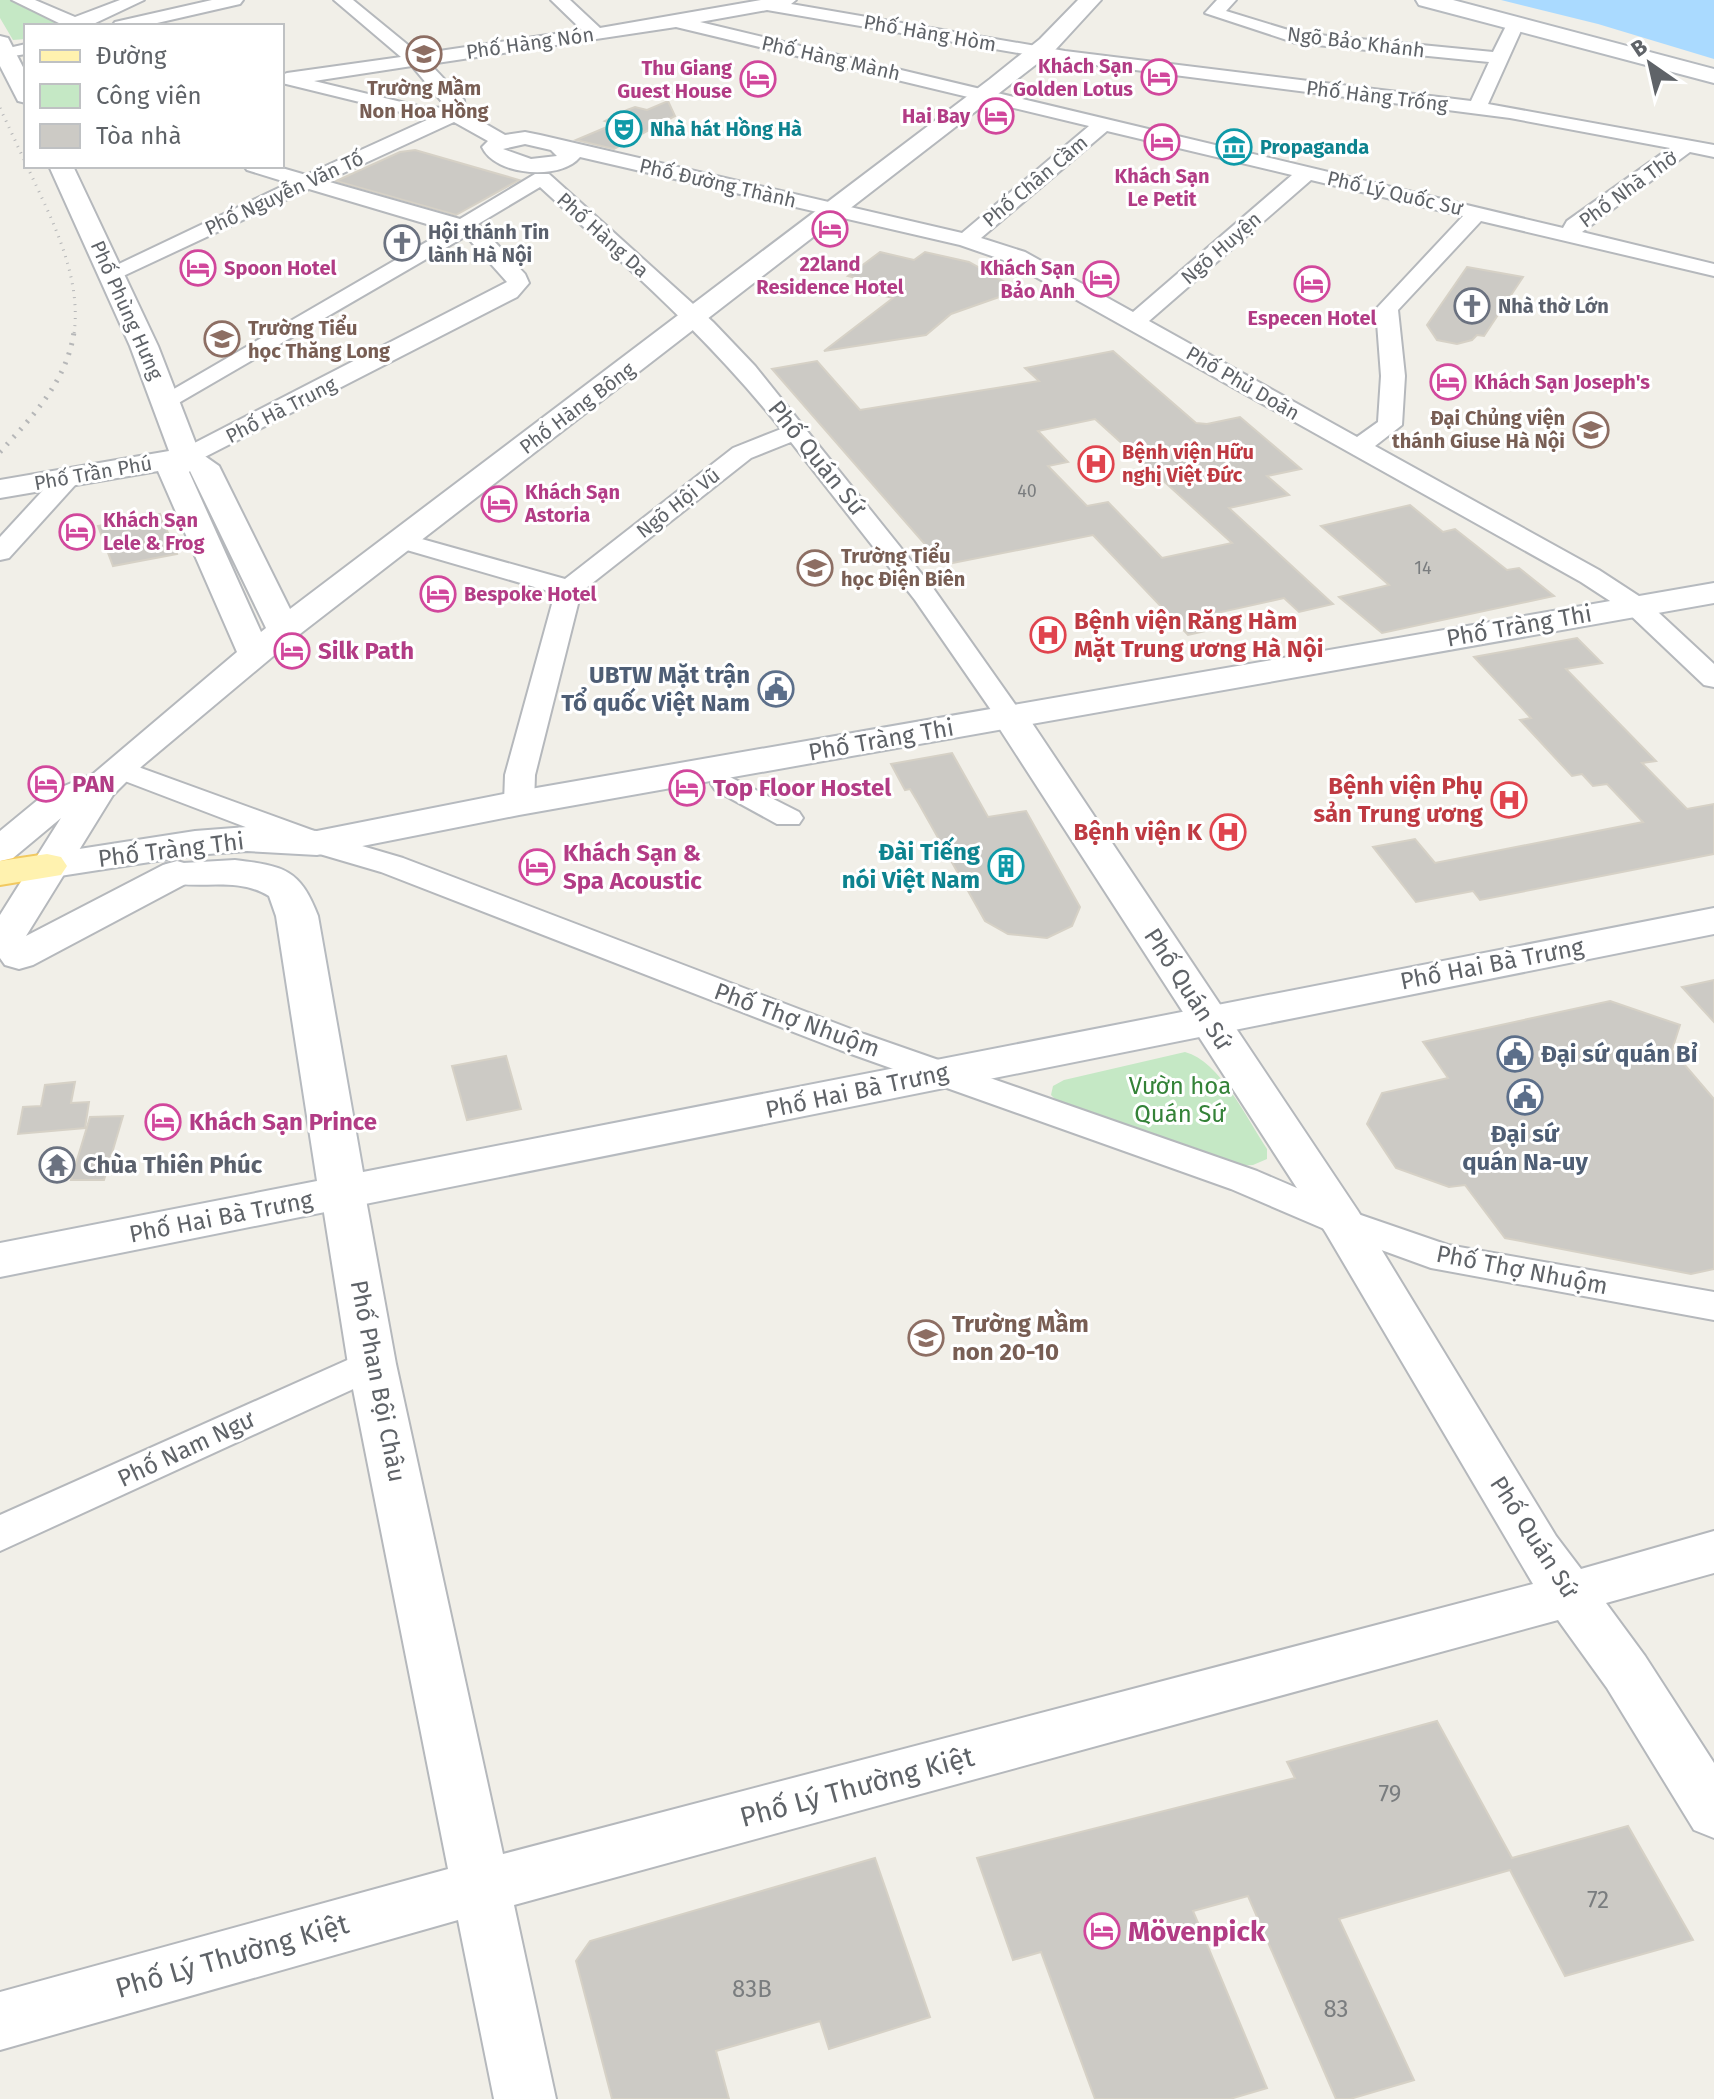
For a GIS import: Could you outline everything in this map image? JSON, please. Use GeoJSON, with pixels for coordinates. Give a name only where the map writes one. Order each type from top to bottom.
{"type":"FeatureCollection","features":[{"type":"Feature","properties":{"kind":"main road"},"geometry":{"type":"LineString","coordinates":[[1427,0],[1714,76]]}},
{"type":"Feature","properties":{"kind":"main road","name":"Phố Tràng Thi"},"geometry":{"type":"LineString","coordinates":[[36,881],[195,843],[247,839],[317,843],[519,803],[1714,593]]}},
{"type":"Feature","properties":{"kind":"main road","name":"Phố Phan Bội Châu"},"geometry":{"type":"LineString","coordinates":[[36,881],[237,870],[262,875],[287,889],[297,916],[343,1194]]}},
{"type":"Feature","properties":{"kind":"main road","name":"Phố Hai Bà Trưng"},"geometry":{"type":"LineString","coordinates":[[0,1260],[1714,921]]}},
{"type":"Feature","properties":{"kind":"street"},"geometry":{"type":"LineString","coordinates":[[21,0],[75,24]]}},
{"type":"Feature","properties":{"kind":"street"},"geometry":{"type":"LineString","coordinates":[[79,24],[135,0]]}},
{"type":"Feature","properties":{"kind":"street"},"geometry":{"type":"LineString","coordinates":[[130,24],[234,0]]}},
{"type":"Feature","properties":{"kind":"street"},"geometry":{"type":"LineString","coordinates":[[284,79],[422,113],[455,114],[457,104],[413,59],[343,0]]}},
{"type":"Feature","properties":{"kind":"street"},"geometry":{"type":"LineString","coordinates":[[560,0],[595,33]]}},
{"type":"Feature","properties":{"kind":"street","name":"Phố Hàng Bông"},"geometry":{"type":"LineString","coordinates":[[0,850],[58,802],[113,774],[254,653],[695,319],[830,209],[1039,52],[1090,0]]}},
{"type":"Feature","properties":{"kind":"street","name":"Phố Hàng Nón"},"geometry":{"type":"LineString","coordinates":[[284,79],[676,22],[780,3]]}},
{"type":"Feature","properties":{"kind":"street","name":"Phố Hàng Hòm"},"geometry":{"type":"LineString","coordinates":[[780,3],[1039,52]]}},
{"type":"Feature","properties":{"kind":"street","name":"Ngõ Bảo Khánh"},"geometry":{"type":"LineString","coordinates":[[1221,6],[1296,38],[1501,58]]}},
{"type":"Feature","properties":{"kind":"street","name":"Phố Hàng Mành"},"geometry":{"type":"LineString","coordinates":[[676,22],[985,94]]}},
{"type":"Feature","properties":{"kind":"street"},"geometry":{"type":"LineString","coordinates":[[1477,108],[1515,24]]}},
{"type":"Feature","properties":{"kind":"street"},"geometry":{"type":"LineString","coordinates":[[11,49],[24,90]]}},
{"type":"Feature","properties":{"kind":"street","name":"Phố Hàng Trống"},"geometry":{"type":"LineString","coordinates":[[1039,52],[1477,108],[1714,151]]}},
{"type":"Feature","properties":{"kind":"street","name":"Phố Lý Quốc Sư"},"geometry":{"type":"LineString","coordinates":[[985,94],[1714,270]]}},
{"type":"Feature","properties":{"kind":"street","name":"Phố Đường Thành"},"geometry":{"type":"LineString","coordinates":[[455,114],[502,141],[492,147],[494,152],[533,166],[550,165],[570,157],[558,146],[830,209]]}},
{"type":"Feature","properties":{"kind":"street","name":"Phố Nguyễn Văn Tố"},"geometry":{"type":"LineString","coordinates":[[113,272],[455,114]]}},
{"type":"Feature","properties":{"kind":"street","name":"Phố Chân Cầm"},"geometry":{"type":"LineString","coordinates":[[966,240],[1104,123]]}},
{"type":"Feature","properties":{"kind":"street","name":"Phố Nhà Thờ"},"geometry":{"type":"LineString","coordinates":[[1571,234],[1574,225],[1688,145]]}},
{"type":"Feature","properties":{"kind":"street","name":"Phố Phùng Hưng"},"geometry":{"type":"LineString","coordinates":[[62,168],[113,272],[167,400],[186,457],[204,466],[284,630]]}},
{"type":"Feature","properties":{"kind":"street"},"geometry":{"type":"LineString","coordinates":[[260,168],[442,223],[468,226]]}},
{"type":"Feature","properties":{"kind":"street","name":"Ngõ Huyện"},"geometry":{"type":"LineString","coordinates":[[1135,322],[1307,173]]}},
{"type":"Feature","properties":{"kind":"street","name":"Phố Hàng Da"},"geometry":{"type":"LineString","coordinates":[[167,400],[468,226],[470,220],[542,178],[695,319]]}},
{"type":"Feature","properties":{"kind":"street","name":"Phố Phủ Doãn"},"geometry":{"type":"LineString","coordinates":[[830,209],[966,240],[1017,257],[1357,448],[1441,491],[1636,606],[1714,679]]}},
{"type":"Feature","properties":{"kind":"street"},"geometry":{"type":"LineString","coordinates":[[1357,448],[1390,425],[1393,376],[1387,309],[1478,212]]}},
{"type":"Feature","properties":{"kind":"street","name":"Phố Hà Trung"},"geometry":{"type":"LineString","coordinates":[[186,457],[509,292],[518,283],[514,274],[468,226]]}},
{"type":"Feature","properties":{"kind":"street","name":"Phố Quán Sứ"},"geometry":{"type":"LineString","coordinates":[[695,319],[747,371],[796,432],[924,594],[1010,717],[1342,1222],[1538,1551],[1626,1672],[1714,1812]]}},
{"type":"Feature","properties":{"kind":"street","name":"Ngõ Hội Vũ"},"geometry":{"type":"LineString","coordinates":[[569,589],[742,453],[796,432]]}},
{"type":"Feature","properties":{"kind":"street","name":"Phố Phùng Hưng"},"geometry":{"type":"LineString","coordinates":[[186,457],[173,471],[254,653]]}},
{"type":"Feature","properties":{"kind":"street","name":"Phố Trần Phú"},"geometry":{"type":"LineString","coordinates":[[0,489],[186,457]]}},
{"type":"Feature","properties":{"kind":"street"},"geometry":{"type":"LineString","coordinates":[[0,552],[67,479]]}},
{"type":"Feature","properties":{"kind":"street"},"geometry":{"type":"LineString","coordinates":[[402,541],[569,589],[520,775],[519,803]]}},
{"type":"Feature","properties":{"kind":"street"},"geometry":{"type":"LineString","coordinates":[[6,956],[36,881],[124,786],[113,774]]}},
{"type":"Feature","properties":{"kind":"street","name":"Phố Thợ Nhuộm"},"geometry":{"type":"LineString","coordinates":[[113,774],[392,865],[852,1042],[946,1072],[1244,1180],[1342,1222],[1444,1258],[1714,1306]]}},
{"type":"Feature","properties":{"kind":"street"},"geometry":{"type":"LineString","coordinates":[[726,784],[788,818]]}},
{"type":"Feature","properties":{"kind":"street"},"geometry":{"type":"LineString","coordinates":[[6,956],[177,873]]}},
{"type":"Feature","properties":{"kind":"street","name":"Phố Phan Bội Châu"},"geometry":{"type":"LineString","coordinates":[[343,1194],[372,1364],[525,2099]]}},
{"type":"Feature","properties":{"kind":"street","name":"Phố Nam Ngư"},"geometry":{"type":"LineString","coordinates":[[0,1534],[372,1364]]}},
{"type":"Feature","properties":{"kind":"street","name":"Phố Lý Thường Kiệt"},"geometry":{"type":"LineString","coordinates":[[0,2021],[483,1886],[1157,1709],[1714,1552]]}},
{"type":"Feature","properties":{"kind":"green space"},"geometry":{"type":"Polygon","coordinates":[[[0,0],[12,0],[61,24],[24,24],[24,39],[13,40],[0,18],[0,0]]]}},
{"type":"Feature","properties":{"kind":"green space","name":"Vườn hoa Quán Sứ"},"geometry":{"type":"Polygon","coordinates":[[[1185,1052],[1210,1067],[1221,1079],[1267,1149],[1267,1159],[1253,1165],[1235,1166],[1061,1105],[1051,1095],[1053,1086],[1064,1080],[1185,1052]]]}},
{"type":"Feature","properties":{"kind":"water"},"geometry":{"type":"Polygon","coordinates":[[[1501,0],[1714,0],[1714,59],[1598,24],[1501,0]]]}},
{"type":"Feature","properties":{"kind":"building","name":"Nhà hát Hồng Hà"},"geometry":{"type":"Polygon","coordinates":[[[668,101],[675,116],[614,149],[576,140],[614,124],[605,121],[627,110],[635,107],[647,110],[668,101]]]}},
{"type":"Feature","properties":{"kind":"building"},"geometry":{"type":"Polygon","coordinates":[[[415,150],[519,180],[456,215],[336,181],[400,152],[415,150]]]}},
{"type":"Feature","properties":{"kind":"building"},"geometry":{"type":"Polygon","coordinates":[[[880,252],[914,260],[925,252],[969,262],[1019,290],[951,314],[926,335],[824,351],[893,298],[869,292],[880,284],[848,276],[880,252]]]}},
{"type":"Feature","properties":{"kind":"building","name":"Nhà thờ Lớn"},"geometry":{"type":"Polygon","coordinates":[[[1467,267],[1523,277],[1484,336],[1477,335],[1472,340],[1457,344],[1437,340],[1427,325],[1467,267]]]}},
{"type":"Feature","properties":{"kind":"building"},"geometry":{"type":"Polygon","coordinates":[[[1113,351],[1196,423],[1207,424],[1240,417],[1301,469],[1267,476],[1289,495],[1229,508],[1333,604],[1299,612],[1284,598],[1212,614],[1224,627],[1188,635],[1093,535],[943,565],[772,369],[817,361],[860,410],[1039,381],[1025,368],[1113,351]],[[1095,419],[1038,431],[1068,462],[1048,466],[1087,506],[1108,502],[1162,558],[1232,543],[1095,419]]]}},
{"type":"Feature","properties":{"kind":"building"},"geometry":{"type":"Polygon","coordinates":[[[1410,505],[1443,532],[1455,529],[1507,570],[1519,568],[1554,596],[1382,633],[1339,597],[1389,585],[1321,526],[1410,505]]]}},
{"type":"Feature","properties":{"kind":"building"},"geometry":{"type":"Polygon","coordinates":[[[160,514],[177,554],[113,566],[98,526],[160,514]]]}},
{"type":"Feature","properties":{"kind":"building"},"geometry":{"type":"Polygon","coordinates":[[[1577,638],[1602,663],[1566,669],[1656,761],[1642,763],[1687,809],[1714,804],[1714,854],[1480,900],[1473,891],[1416,902],[1373,847],[1415,839],[1435,863],[1643,822],[1607,784],[1593,786],[1582,774],[1572,776],[1520,720],[1531,718],[1474,657],[1577,638]]]}},
{"type":"Feature","properties":{"kind":"building","name":"Đài Tiếng nói Việt Nam"},"geometry":{"type":"Polygon","coordinates":[[[952,753],[988,817],[1026,811],[1080,907],[1072,926],[1047,938],[1008,934],[985,921],[919,804],[910,789],[905,790],[891,764],[952,753]]]}},
{"type":"Feature","properties":{"kind":"building"},"geometry":{"type":"Polygon","coordinates":[[[1714,980],[1714,1022],[1682,987],[1714,980]]]}},
{"type":"Feature","properties":{"kind":"building"},"geometry":{"type":"Polygon","coordinates":[[[1610,1001],[1680,1025],[1672,1050],[1714,1099],[1714,1269],[1691,1274],[1505,1238],[1465,1185],[1449,1187],[1396,1168],[1367,1124],[1382,1093],[1448,1078],[1423,1042],[1610,1001]]]}},
{"type":"Feature","properties":{"kind":"building"},"geometry":{"type":"Polygon","coordinates":[[[506,1056],[521,1109],[467,1120],[452,1066],[506,1056]]]}},
{"type":"Feature","properties":{"kind":"building","name":"Chùa Thiên Phúc"},"geometry":{"type":"Polygon","coordinates":[[[75,1082],[71,1103],[89,1102],[85,1128],[18,1134],[23,1107],[41,1106],[45,1085],[75,1082]]]}},
{"type":"Feature","properties":{"kind":"building","name":"Chùa Thiên Phúc"},"geometry":{"type":"Polygon","coordinates":[[[123,1116],[104,1180],[71,1180],[90,1117],[123,1116]]]}},
{"type":"Feature","properties":{"kind":"building"},"geometry":{"type":"Polygon","coordinates":[[[1437,1721],[1512,1858],[1628,1826],[1693,1940],[1565,1976],[1510,1870],[1339,1919],[1414,2080],[1350,2099],[1336,2099],[1248,1896],[1193,1911],[1267,2088],[1230,2099],[1095,2099],[1041,1952],[1013,1960],[977,1858],[1295,1778],[1287,1762],[1437,1721]]]}},
{"type":"Feature","properties":{"kind":"building"},"geometry":{"type":"Polygon","coordinates":[[[875,1858],[930,2017],[829,2049],[820,2021],[716,2051],[729,2099],[612,2099],[576,1961],[590,1941],[875,1858]]]}},
{"type":"Feature","properties":{"kind":"railway"},"geometry":{"type":"LineString","coordinates":[[0,108],[24,160]]}},
{"type":"Feature","properties":{"kind":"railway"},"geometry":{"type":"LineString","coordinates":[[28,168],[55,226],[69,269],[75,312],[74,334]]}},
{"type":"Feature","properties":{"kind":"railway"},"geometry":{"type":"LineString","coordinates":[[0,452],[36,412],[56,382],[74,332]]}},
{"type":"Feature","properties":{"kind":"place","name":"Trường Mầm Non Hoa Hồng"},"geometry":{"type":"Point","coordinates":[424,54]}},
{"type":"Feature","properties":{"kind":"place","name":"Khách Sạn Golden Lotus"},"geometry":{"type":"Point","coordinates":[1159,77]}},
{"type":"Feature","properties":{"kind":"place","name":"Thu Giang Guest House"},"geometry":{"type":"Point","coordinates":[758,79]}},
{"type":"Feature","properties":{"kind":"place","name":"Hai Bay"},"geometry":{"type":"Point","coordinates":[996,116]}},
{"type":"Feature","properties":{"kind":"place","name":"Nhà hát Hồng Hà"},"geometry":{"type":"Point","coordinates":[624,129]}},
{"type":"Feature","properties":{"kind":"place","name":"Khách Sạn Le Petit"},"geometry":{"type":"Point","coordinates":[1162,142]}},
{"type":"Feature","properties":{"kind":"place","name":"Propaganda"},"geometry":{"type":"Point","coordinates":[1234,147]}},
{"type":"Feature","properties":{"kind":"place","name":"22land Residence Hotel"},"geometry":{"type":"Point","coordinates":[830,229]}},
{"type":"Feature","properties":{"kind":"place","name":"Hội thánh Tin lành Hà Nội"},"geometry":{"type":"Point","coordinates":[402,243]}},
{"type":"Feature","properties":{"kind":"place","name":"Spoon Hotel"},"geometry":{"type":"Point","coordinates":[198,268]}},
{"type":"Feature","properties":{"kind":"place","name":"Khách Sạn Bảo Anh"},"geometry":{"type":"Point","coordinates":[1101,279]}},
{"type":"Feature","properties":{"kind":"place","name":"Especen Hotel"},"geometry":{"type":"Point","coordinates":[1312,284]}},
{"type":"Feature","properties":{"kind":"place","name":"Nhà thờ Lớn"},"geometry":{"type":"Point","coordinates":[1472,306]}},
{"type":"Feature","properties":{"kind":"place","name":"Trường Tiểu học Thăng Long"},"geometry":{"type":"Point","coordinates":[222,339]}},
{"type":"Feature","properties":{"kind":"place","name":"Khách Sạn Joseph's"},"geometry":{"type":"Point","coordinates":[1448,382]}},
{"type":"Feature","properties":{"kind":"place","name":"Đại Chủng viện thánh Giuse Hà Nội"},"geometry":{"type":"Point","coordinates":[1591,430]}},
{"type":"Feature","properties":{"kind":"place","name":"Bệnh viện Hữu nghị Việt Đức"},"geometry":{"type":"Point","coordinates":[1096,464]}},
{"type":"Feature","properties":{"kind":"place","name":"Khách Sạn Astoria"},"geometry":{"type":"Point","coordinates":[499,504]}},
{"type":"Feature","properties":{"kind":"place","name":"Khách Sạn Lele & Frog"},"geometry":{"type":"Point","coordinates":[77,532]}},
{"type":"Feature","properties":{"kind":"place","name":"Trường Tiểu học Điện Biên"},"geometry":{"type":"Point","coordinates":[815,568]}},
{"type":"Feature","properties":{"kind":"place","name":"Bespoke Hotel"},"geometry":{"type":"Point","coordinates":[438,594]}},
{"type":"Feature","properties":{"kind":"place","name":"Bệnh viện Răng Hàm Mặt Trung ương Hà Nội"},"geometry":{"type":"Point","coordinates":[1048,635]}},
{"type":"Feature","properties":{"kind":"place","name":"Silk Path"},"geometry":{"type":"Point","coordinates":[292,651]}},
{"type":"Feature","properties":{"kind":"place","name":"UBTW Mặt trận Tổ quốc Việt Nam"},"geometry":{"type":"Point","coordinates":[776,689]}},
{"type":"Feature","properties":{"kind":"place","name":"PAN"},"geometry":{"type":"Point","coordinates":[46,784]}},
{"type":"Feature","properties":{"kind":"place","name":"Top Floor Hostel"},"geometry":{"type":"Point","coordinates":[687,788]}},
{"type":"Feature","properties":{"kind":"place","name":"Bệnh viện Phụ sản Trung ương"},"geometry":{"type":"Point","coordinates":[1509,800]}},
{"type":"Feature","properties":{"kind":"place","name":"Bệnh viện K"},"geometry":{"type":"Point","coordinates":[1228,832]}},
{"type":"Feature","properties":{"kind":"place","name":"Đài Tiếng nói Việt Nam"},"geometry":{"type":"Point","coordinates":[1006,866]}},
{"type":"Feature","properties":{"kind":"place","name":"Khách Sạn & Spa Acoustic"},"geometry":{"type":"Point","coordinates":[537,867]}},
{"type":"Feature","properties":{"kind":"place","name":"Đại sứ quán Bỉ"},"geometry":{"type":"Point","coordinates":[1515,1054]}},
{"type":"Feature","properties":{"kind":"place","name":"Đại sứ quán Na-uy"},"geometry":{"type":"Point","coordinates":[1525,1097]}},
{"type":"Feature","properties":{"kind":"place","name":"Khách Sạn Prince"},"geometry":{"type":"Point","coordinates":[163,1122]}},
{"type":"Feature","properties":{"kind":"place","name":"Chùa Thiên Phúc"},"geometry":{"type":"Point","coordinates":[57,1165]}},
{"type":"Feature","properties":{"kind":"place","name":"Trường Mầm non 20-10"},"geometry":{"type":"Point","coordinates":[926,1338]}},
{"type":"Feature","properties":{"kind":"place","name":"Mövenpick"},"geometry":{"type":"Point","coordinates":[1102,1931]}}]}
